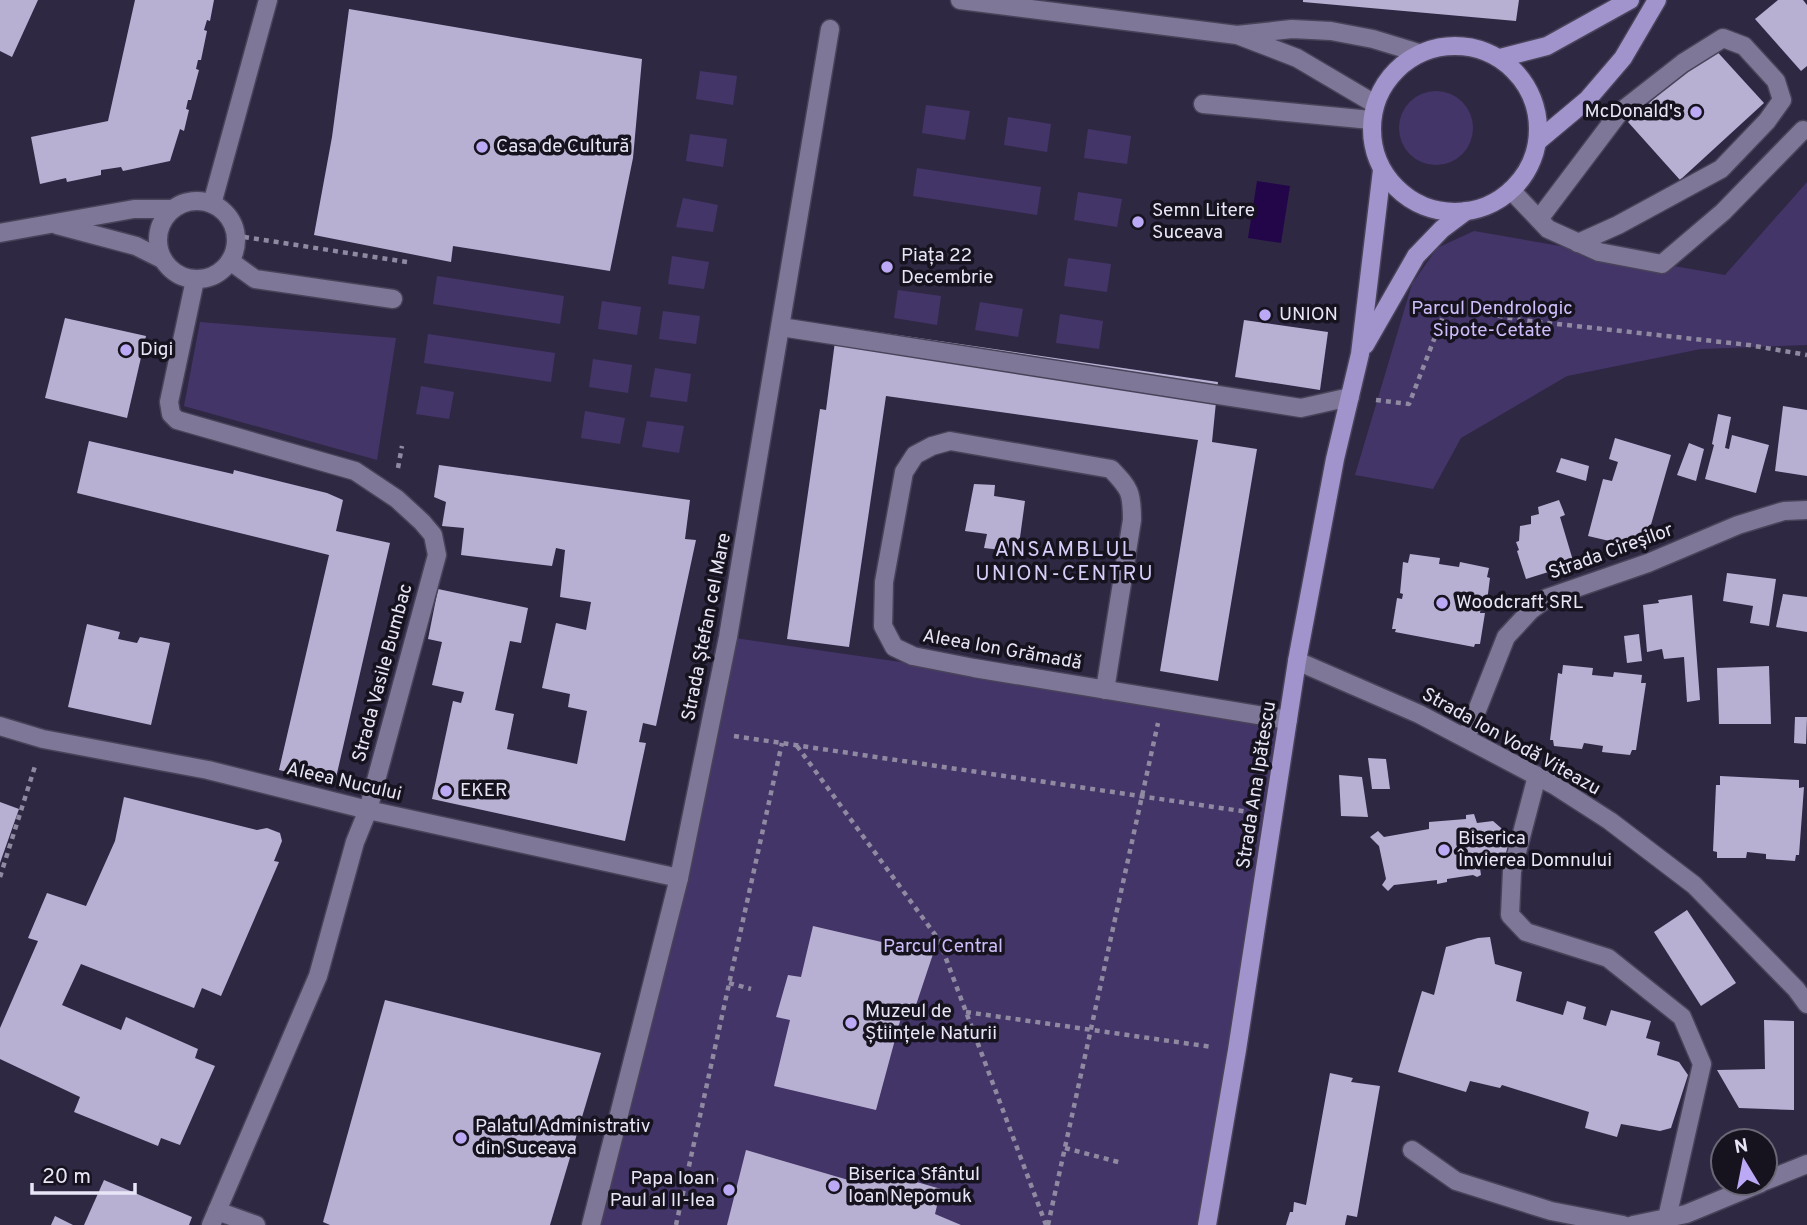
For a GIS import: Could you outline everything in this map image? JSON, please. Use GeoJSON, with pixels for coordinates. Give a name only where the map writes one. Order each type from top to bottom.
{"type":"FeatureCollection","features":[{"type":"Feature","properties":{"kind":"main road"},"geometry":{"type":"LineString","coordinates":[[1500,58],[1548,46],[1630,0]]}},
{"type":"Feature","properties":{"kind":"main road"},"geometry":{"type":"LineString","coordinates":[[1538,141],[1587,100],[1623,58],[1657,0]]}},
{"type":"Feature","properties":{"kind":"main road"},"geometry":{"type":"LineString","coordinates":[[1461,45],[1500,58],[1518,74],[1531,94],[1538,117],[1538,141],[1532,162],[1505,196],[1486,205],[1466,211],[1441,211],[1417,204],[1397,189],[1382,170],[1373,146],[1373,112],[1385,83],[1400,66],[1419,53],[1439,47],[1461,45]]}},
{"type":"Feature","properties":{"kind":"main road","name":"Strada Ana Ipătescu"},"geometry":{"type":"LineString","coordinates":[[1207,1225],[1297,661],[1335,459],[1360,354],[1382,170]]}},
{"type":"Feature","properties":{"kind":"main road","name":"Strada Ana Ipătescu"},"geometry":{"type":"LineString","coordinates":[[1360,354],[1416,256],[1442,229],[1466,211]]}},
{"type":"Feature","properties":{"kind":"street"},"geometry":{"type":"LineString","coordinates":[[212,204],[268,0]]}},
{"type":"Feature","properties":{"kind":"street"},"geometry":{"type":"LineString","coordinates":[[960,0],[1237,35],[1292,29],[1331,31],[1373,38],[1419,53]]}},
{"type":"Feature","properties":{"kind":"street","name":"Strada Ștefan cel Mare"},"geometry":{"type":"LineString","coordinates":[[591,1225],[679,878],[728,637],[830,29]]}},
{"type":"Feature","properties":{"kind":"street"},"geometry":{"type":"LineString","coordinates":[[1237,35],[1297,58],[1373,112]]}},
{"type":"Feature","properties":{"kind":"street"},"geometry":{"type":"LineString","coordinates":[[1539,219],[1619,113],[1683,63],[1723,38],[1744,46],[1776,81],[1782,100],[1768,121],[1721,169],[1618,225],[1578,243]]}},
{"type":"Feature","properties":{"kind":"street"},"geometry":{"type":"LineString","coordinates":[[1203,104],[1373,112]]}},
{"type":"Feature","properties":{"kind":"street"},"geometry":{"type":"LineString","coordinates":[[1511,190],[1548,229],[1598,252],[1662,264],[1723,212],[1804,130]]}},
{"type":"Feature","properties":{"kind":"street"},"geometry":{"type":"LineString","coordinates":[[199,201],[212,204],[233,222],[236,249],[221,272],[209,278],[195,280],[181,276],[170,269],[162,258],[158,245],[159,231],[164,219],[173,209],[186,203],[199,201]]}},
{"type":"Feature","properties":{"kind":"street"},"geometry":{"type":"LineString","coordinates":[[0,233],[54,225],[97,214],[134,209],[173,209]]}},
{"type":"Feature","properties":{"kind":"street"},"geometry":{"type":"LineString","coordinates":[[54,225],[136,246],[162,258]]}},
{"type":"Feature","properties":{"kind":"street"},"geometry":{"type":"LineString","coordinates":[[230,261],[255,279],[393,299]]}},
{"type":"Feature","properties":{"kind":"street","name":"Strada Vasile Bumbac"},"geometry":{"type":"LineString","coordinates":[[195,280],[169,402],[171,414],[177,420],[355,471],[397,499],[422,522],[433,535],[437,555],[368,810],[355,842],[318,976],[214,1218]]}},
{"type":"Feature","properties":{"kind":"street"},"geometry":{"type":"LineString","coordinates":[[781,327],[1301,408],[1350,397]]}},
{"type":"Feature","properties":{"kind":"street","name":"Aleea Ion Grămadă"},"geometry":{"type":"LineString","coordinates":[[1105,690],[1132,520],[1132,497],[1121,480],[1111,469],[950,441],[915,455],[904,472],[884,582],[883,626],[894,647],[913,656],[1105,690],[1163,700],[1287,720]]}},
{"type":"Feature","properties":{"kind":"street","name":"Strada Cireșilor"},"geometry":{"type":"LineString","coordinates":[[1466,738],[1506,638],[1531,610],[1547,598],[1648,563],[1738,525],[1784,511],[1807,510]]}},
{"type":"Feature","properties":{"kind":"street","name":"Strada Ion Vodă Viteazu"},"geometry":{"type":"LineString","coordinates":[[1297,661],[1419,714],[1466,738],[1537,776],[1610,821],[1694,885],[1796,989],[1807,1004]]}},
{"type":"Feature","properties":{"kind":"street","name":"Aleea Nucului"},"geometry":{"type":"LineString","coordinates":[[0,726],[43,739],[208,770],[368,810],[679,878]]}},
{"type":"Feature","properties":{"kind":"street"},"geometry":{"type":"LineString","coordinates":[[1537,776],[1512,871],[1510,915],[1526,932],[1608,958],[1682,1017],[1702,1064],[1667,1218]]}},
{"type":"Feature","properties":{"kind":"street"},"geometry":{"type":"LineString","coordinates":[[1412,1150],[1456,1181],[1551,1218],[1623,1225]]}},
{"type":"Feature","properties":{"kind":"street"},"geometry":{"type":"LineString","coordinates":[[1779,1175],[1807,1164]]}},
{"type":"Feature","properties":{"kind":"street"},"geometry":{"type":"LineString","coordinates":[[1633,1225],[1686,1214],[1727,1197]]}},
{"type":"Feature","properties":{"kind":"street"},"geometry":{"type":"LineString","coordinates":[[214,1218],[256,1225]]}},
{"type":"Feature","properties":{"kind":"path"},"geometry":{"type":"LineString","coordinates":[[236,236],[407,262]]}},
{"type":"Feature","properties":{"kind":"path"},"geometry":{"type":"LineString","coordinates":[[1350,397],[1409,404],[1447,306],[1521,320],[1749,345],[1807,355]]}},
{"type":"Feature","properties":{"kind":"path"},"geometry":{"type":"LineString","coordinates":[[1047,1225],[1163,700]]}},
{"type":"Feature","properties":{"kind":"path"},"geometry":{"type":"LineString","coordinates":[[709,732],[1273,816]]}},
{"type":"Feature","properties":{"kind":"path"},"geometry":{"type":"LineString","coordinates":[[0,877],[43,739]]}},
{"type":"Feature","properties":{"kind":"path"},"geometry":{"type":"LineString","coordinates":[[676,1225],[782,743]]}},
{"type":"Feature","properties":{"kind":"path"},"geometry":{"type":"LineString","coordinates":[[797,745],[940,940],[1047,1225]]}},
{"type":"Feature","properties":{"kind":"path"},"geometry":{"type":"LineString","coordinates":[[729,983],[751,989]]}},
{"type":"Feature","properties":{"kind":"path"},"geometry":{"type":"LineString","coordinates":[[966,1012],[1237,1050]]}},
{"type":"Feature","properties":{"kind":"path"},"geometry":{"type":"LineString","coordinates":[[1065,1148],[1122,1163]]}},
{"type":"Feature","properties":{"kind":"path"},"geometry":{"type":"LineString","coordinates":[[687,1173],[718,1180]]}},
{"type":"Feature","properties":{"kind":"green space"},"geometry":{"type":"Polygon","coordinates":[[[700,71],[737,76],[733,105],[696,99],[700,71]]]}},
{"type":"Feature","properties":{"kind":"green space"},"geometry":{"type":"Polygon","coordinates":[[[1429,91],[1443,91],[1457,97],[1467,107],[1473,128],[1467,149],[1457,159],[1443,165],[1429,165],[1415,159],[1405,149],[1399,135],[1399,121],[1405,107],[1415,97],[1429,91]]]}},
{"type":"Feature","properties":{"kind":"green space"},"geometry":{"type":"Polygon","coordinates":[[[926,105],[970,111],[965,140],[922,133],[926,105]]]}},
{"type":"Feature","properties":{"kind":"green space"},"geometry":{"type":"Polygon","coordinates":[[[1008,117],[1051,124],[1047,152],[1004,145],[1008,117]]]}},
{"type":"Feature","properties":{"kind":"green space"},"geometry":{"type":"Polygon","coordinates":[[[1088,129],[1131,136],[1127,164],[1084,158],[1088,129]]]}},
{"type":"Feature","properties":{"kind":"green space"},"geometry":{"type":"Polygon","coordinates":[[[690,134],[727,139],[723,167],[686,161],[690,134]]]}},
{"type":"Feature","properties":{"kind":"green space"},"geometry":{"type":"Polygon","coordinates":[[[917,168],[1041,187],[1037,215],[913,196],[917,168]]]}},
{"type":"Feature","properties":{"kind":"green space","name":"Parcul Dendrologic Sipote-Cetate"},"geometry":{"type":"Polygon","coordinates":[[[1807,182],[1807,345],[1701,349],[1567,376],[1461,438],[1433,489],[1355,475],[1412,284],[1437,248],[1474,231],[1725,275],[1807,182]]]}},
{"type":"Feature","properties":{"kind":"green space"},"geometry":{"type":"Polygon","coordinates":[[[1078,192],[1122,199],[1117,227],[1074,220],[1078,192]]]}},
{"type":"Feature","properties":{"kind":"green space"},"geometry":{"type":"Polygon","coordinates":[[[683,198],[718,205],[713,232],[676,227],[683,198]]]}},
{"type":"Feature","properties":{"kind":"green space"},"geometry":{"type":"Polygon","coordinates":[[[672,256],[709,262],[704,289],[668,284],[672,256]]]}},
{"type":"Feature","properties":{"kind":"green space"},"geometry":{"type":"Polygon","coordinates":[[[1068,258],[1111,264],[1107,292],[1064,286],[1068,258]]]}},
{"type":"Feature","properties":{"kind":"green space"},"geometry":{"type":"Polygon","coordinates":[[[437,276],[564,296],[560,324],[433,304],[437,276]]]}},
{"type":"Feature","properties":{"kind":"green space"},"geometry":{"type":"Polygon","coordinates":[[[898,290],[941,296],[937,325],[894,318],[898,290]]]}},
{"type":"Feature","properties":{"kind":"green space"},"geometry":{"type":"Polygon","coordinates":[[[602,301],[641,307],[637,335],[598,329],[602,301]]]}},
{"type":"Feature","properties":{"kind":"green space"},"geometry":{"type":"Polygon","coordinates":[[[980,302],[1023,309],[1018,337],[975,330],[980,302]]]}},
{"type":"Feature","properties":{"kind":"green space"},"geometry":{"type":"Polygon","coordinates":[[[663,311],[700,316],[696,344],[659,339],[663,311]]]}},
{"type":"Feature","properties":{"kind":"green space"},"geometry":{"type":"Polygon","coordinates":[[[1060,314],[1103,321],[1099,349],[1056,343],[1060,314]]]}},
{"type":"Feature","properties":{"kind":"green space"},"geometry":{"type":"Polygon","coordinates":[[[200,322],[396,338],[377,460],[184,406],[200,322]]]}},
{"type":"Feature","properties":{"kind":"green space"},"geometry":{"type":"Polygon","coordinates":[[[428,334],[555,353],[551,382],[424,363],[428,334]]]}},
{"type":"Feature","properties":{"kind":"green space"},"geometry":{"type":"Polygon","coordinates":[[[593,359],[632,365],[628,393],[589,387],[593,359]]]}},
{"type":"Feature","properties":{"kind":"green space"},"geometry":{"type":"Polygon","coordinates":[[[655,368],[691,374],[687,402],[650,397],[655,368]]]}},
{"type":"Feature","properties":{"kind":"green space"},"geometry":{"type":"Polygon","coordinates":[[[421,386],[454,392],[449,419],[416,414],[421,386]]]}},
{"type":"Feature","properties":{"kind":"green space"},"geometry":{"type":"Polygon","coordinates":[[[585,411],[625,418],[620,444],[581,438],[585,411]]]}},
{"type":"Feature","properties":{"kind":"green space"},"geometry":{"type":"Polygon","coordinates":[[[647,421],[684,426],[679,453],[642,447],[647,421]]]}},
{"type":"Feature","properties":{"kind":"green space","name":"Parcul Central"},"geometry":{"type":"Polygon","coordinates":[[[728,637],[1288,720],[1205,1225],[587,1225],[728,637]]]}},
{"type":"Feature","properties":{"kind":"shaded area"},"geometry":{"type":"Polygon","coordinates":[[[1257,181],[1290,186],[1281,243],[1248,238],[1257,181]]]}},
{"type":"Feature","properties":{"kind":"building"},"geometry":{"type":"Polygon","coordinates":[[[0,0],[38,0],[12,57],[0,51],[0,0]]]}},
{"type":"Feature","properties":{"kind":"building"},"geometry":{"type":"Polygon","coordinates":[[[135,0],[214,0],[210,21],[207,20],[204,30],[207,31],[201,60],[198,60],[196,69],[199,70],[191,100],[188,100],[186,109],[189,110],[184,131],[180,129],[170,161],[123,171],[121,167],[101,170],[101,175],[67,182],[66,178],[40,184],[31,137],[108,121],[135,0]]]}},
{"type":"Feature","properties":{"kind":"building"},"geometry":{"type":"Polygon","coordinates":[[[1303,0],[1519,0],[1516,21],[1303,0]]]}},
{"type":"Feature","properties":{"kind":"building"},"geometry":{"type":"Polygon","coordinates":[[[1778,0],[1803,0],[1807,5],[1807,66],[1801,71],[1755,19],[1778,0]]]}},
{"type":"Feature","properties":{"kind":"building","name":"Casa de Cultură"},"geometry":{"type":"Polygon","coordinates":[[[349,9],[642,59],[633,158],[610,271],[453,246],[451,262],[314,235],[332,137],[349,9]]]}},
{"type":"Feature","properties":{"kind":"building","name":"McDonald's"},"geometry":{"type":"Polygon","coordinates":[[[1712,46],[1764,103],[1680,180],[1628,122],[1712,46]]]}},
{"type":"Feature","properties":{"kind":"building"},"geometry":{"type":"Polygon","coordinates":[[[65,318],[146,336],[127,418],[45,398],[65,318]]]}},
{"type":"Feature","properties":{"kind":"building"},"geometry":{"type":"Polygon","coordinates":[[[1244,320],[1328,332],[1320,390],[1235,377],[1244,320]]]}},
{"type":"Feature","properties":{"kind":"building"},"geometry":{"type":"Polygon","coordinates":[[[837,326],[1218,382],[1212,442],[1257,449],[1218,681],[1160,671],[1198,440],[886,396],[849,647],[787,639],[820,409],[826,410],[837,326]]]}},
{"type":"Feature","properties":{"kind":"building"},"geometry":{"type":"Polygon","coordinates":[[[1783,406],[1807,410],[1807,476],[1775,471],[1783,406]]]}},
{"type":"Feature","properties":{"kind":"building"},"geometry":{"type":"Polygon","coordinates":[[[1718,414],[1731,417],[1725,448],[1729,449],[1732,435],[1769,445],[1756,493],[1705,479],[1714,445],[1712,444],[1718,414]]]}},
{"type":"Feature","properties":{"kind":"building"},"geometry":{"type":"Polygon","coordinates":[[[1615,438],[1671,455],[1644,549],[1588,536],[1603,479],[1612,481],[1618,462],[1609,459],[1615,438]]]}},
{"type":"Feature","properties":{"kind":"building"},"geometry":{"type":"Polygon","coordinates":[[[89,441],[233,474],[234,470],[327,493],[343,500],[336,531],[390,543],[335,782],[279,770],[329,555],[77,493],[89,441]]]}},
{"type":"Feature","properties":{"kind":"building"},"geometry":{"type":"Polygon","coordinates":[[[1689,443],[1704,449],[1696,481],[1677,475],[1689,443]]]}},
{"type":"Feature","properties":{"kind":"building"},"geometry":{"type":"Polygon","coordinates":[[[1561,458],[1589,466],[1586,481],[1556,472],[1561,458]]]}},
{"type":"Feature","properties":{"kind":"building"},"geometry":{"type":"Polygon","coordinates":[[[439,465],[690,500],[685,539],[696,540],[656,726],[643,723],[639,742],[646,743],[625,841],[432,799],[453,701],[461,703],[464,692],[432,685],[442,642],[428,639],[438,589],[528,608],[521,643],[510,641],[495,710],[514,714],[507,749],[577,764],[587,711],[568,707],[570,694],[542,688],[556,623],[586,630],[591,602],[560,597],[565,550],[556,548],[552,566],[461,555],[464,528],[442,526],[446,502],[434,497],[439,465]]]}},
{"type":"Feature","properties":{"kind":"building"},"geometry":{"type":"Polygon","coordinates":[[[974,484],[995,485],[994,496],[1025,501],[1018,552],[984,548],[987,534],[965,531],[974,484]]]}},
{"type":"Feature","properties":{"kind":"building"},"geometry":{"type":"Polygon","coordinates":[[[1559,500],[1565,515],[1560,517],[1574,564],[1526,579],[1517,551],[1520,526],[1531,524],[1531,516],[1539,514],[1538,507],[1559,500]]]}},
{"type":"Feature","properties":{"kind":"building","name":"Woodcraft SRL"},"geometry":{"type":"Polygon","coordinates":[[[1410,554],[1440,558],[1439,564],[1459,567],[1460,562],[1489,568],[1486,609],[1481,607],[1480,613],[1485,613],[1480,644],[1475,644],[1474,647],[1395,632],[1396,629],[1392,629],[1397,598],[1402,599],[1403,594],[1400,593],[1403,562],[1408,563],[1410,554]]]}},
{"type":"Feature","properties":{"kind":"building"},"geometry":{"type":"Polygon","coordinates":[[[1727,573],[1776,579],[1769,626],[1750,623],[1753,606],[1723,601],[1727,573]]]}},
{"type":"Feature","properties":{"kind":"building"},"geometry":{"type":"Polygon","coordinates":[[[1783,594],[1807,597],[1807,632],[1776,627],[1783,594]]]}},
{"type":"Feature","properties":{"kind":"building"},"geometry":{"type":"Polygon","coordinates":[[[1692,595],[1700,700],[1687,702],[1684,657],[1664,659],[1662,649],[1647,652],[1643,605],[1692,595]]]}},
{"type":"Feature","properties":{"kind":"building"},"geometry":{"type":"Polygon","coordinates":[[[87,624],[120,632],[118,639],[137,643],[140,637],[170,643],[151,725],[68,707],[87,624]]]}},
{"type":"Feature","properties":{"kind":"building"},"geometry":{"type":"Polygon","coordinates":[[[1639,634],[1642,661],[1627,663],[1624,636],[1639,634]]]}},
{"type":"Feature","properties":{"kind":"building"},"geometry":{"type":"Polygon","coordinates":[[[1563,665],[1593,668],[1592,675],[1613,677],[1614,672],[1642,675],[1641,683],[1646,683],[1636,750],[1632,750],[1630,755],[1602,752],[1603,746],[1584,743],[1582,749],[1554,746],[1553,740],[1550,740],[1558,673],[1562,674],[1563,665]]]}},
{"type":"Feature","properties":{"kind":"building"},"geometry":{"type":"Polygon","coordinates":[[[1769,666],[1771,724],[1719,724],[1717,668],[1769,666]]]}},
{"type":"Feature","properties":{"kind":"building"},"geometry":{"type":"Polygon","coordinates":[[[1795,717],[1807,717],[1806,744],[1794,743],[1795,717]]]}},
{"type":"Feature","properties":{"kind":"building"},"geometry":{"type":"Polygon","coordinates":[[[1368,758],[1386,759],[1390,789],[1372,789],[1368,758]]]}},
{"type":"Feature","properties":{"kind":"building"},"geometry":{"type":"Polygon","coordinates":[[[1339,775],[1362,777],[1368,817],[1341,816],[1339,775]]]}},
{"type":"Feature","properties":{"kind":"building"},"geometry":{"type":"Polygon","coordinates":[[[1720,776],[1799,780],[1799,788],[1804,787],[1799,855],[1796,855],[1795,861],[1766,859],[1766,854],[1747,852],[1746,858],[1717,858],[1717,852],[1713,851],[1716,785],[1720,785],[1720,776]]]}},
{"type":"Feature","properties":{"kind":"building"},"geometry":{"type":"Polygon","coordinates":[[[124,797],[257,830],[267,828],[280,833],[282,841],[274,861],[279,862],[221,996],[202,988],[194,1008],[81,964],[62,1005],[121,1030],[126,1017],[198,1049],[195,1058],[215,1066],[180,1145],[161,1138],[158,1146],[74,1112],[80,1097],[0,1059],[0,1028],[38,941],[28,938],[47,893],[86,906],[115,841],[124,797]]]}},
{"type":"Feature","properties":{"kind":"building"},"geometry":{"type":"Polygon","coordinates":[[[0,802],[19,809],[0,863],[0,802]]]}},
{"type":"Feature","properties":{"kind":"building","name":"Biserica Învierea Domnului"},"geometry":{"type":"Polygon","coordinates":[[[1474,814],[1477,823],[1493,821],[1513,835],[1513,843],[1508,845],[1507,855],[1498,863],[1480,868],[1481,875],[1477,877],[1473,875],[1447,879],[1447,882],[1437,884],[1437,880],[1394,885],[1388,891],[1382,885],[1386,879],[1379,846],[1370,837],[1378,831],[1384,837],[1429,829],[1429,822],[1466,819],[1466,815],[1474,814]]]}},
{"type":"Feature","properties":{"kind":"building"},"geometry":{"type":"Polygon","coordinates":[[[1687,910],[1736,983],[1701,1006],[1654,932],[1687,910]]]}},
{"type":"Feature","properties":{"kind":"building"},"geometry":{"type":"Polygon","coordinates":[[[813,926],[933,954],[914,1011],[903,1010],[876,1110],[774,1086],[790,1020],[776,1017],[788,975],[801,977],[813,926]]]}},
{"type":"Feature","properties":{"kind":"building"},"geometry":{"type":"Polygon","coordinates":[[[1490,937],[1495,964],[1522,972],[1516,1001],[1563,1015],[1567,1001],[1586,1007],[1583,1019],[1606,1026],[1611,1010],[1651,1021],[1646,1038],[1660,1042],[1657,1055],[1679,1062],[1688,1075],[1671,1128],[1660,1131],[1621,1124],[1617,1137],[1585,1128],[1589,1112],[1502,1085],[1500,1088],[1470,1081],[1466,1092],[1398,1072],[1422,991],[1434,995],[1446,947],[1490,937]]]}},
{"type":"Feature","properties":{"kind":"building","name":"Palatul Administrativ din Suceava"},"geometry":{"type":"Polygon","coordinates":[[[385,1000],[601,1053],[550,1225],[330,1225],[323,1222],[385,1000]]]}},
{"type":"Feature","properties":{"kind":"building"},"geometry":{"type":"Polygon","coordinates":[[[1764,1020],[1794,1021],[1794,1110],[1739,1108],[1717,1070],[1765,1069],[1764,1020]]]}},
{"type":"Feature","properties":{"kind":"building"},"geometry":{"type":"Polygon","coordinates":[[[1330,1073],[1353,1078],[1351,1082],[1380,1086],[1357,1217],[1347,1215],[1345,1225],[1286,1225],[1290,1212],[1293,1212],[1294,1202],[1306,1205],[1330,1073]]]}},
{"type":"Feature","properties":{"kind":"building","name":"Biserica Sfântul Ioan Nepomuk"},"geometry":{"type":"Polygon","coordinates":[[[746,1150],[862,1184],[868,1168],[941,1189],[935,1214],[961,1225],[727,1225],[746,1150]]]}},
{"type":"Feature","properties":{"kind":"building"},"geometry":{"type":"Polygon","coordinates":[[[104,1180],[192,1217],[189,1225],[84,1225],[104,1180]]]}},
{"type":"Feature","properties":{"kind":"building"},"geometry":{"type":"Polygon","coordinates":[[[55,1216],[73,1225],[51,1225],[55,1216]]]}},
{"type":"Feature","properties":{"kind":"place","name":"McDonald's"},"geometry":{"type":"Point","coordinates":[1696,112]}},
{"type":"Feature","properties":{"kind":"place","name":"Casa de Cultură"},"geometry":{"type":"Point","coordinates":[482,147]}},
{"type":"Feature","properties":{"kind":"place","name":"Semn Litere Suceava"},"geometry":{"type":"Point","coordinates":[1138,222]}},
{"type":"Feature","properties":{"kind":"place","name":"Piața 22 Decembrie"},"geometry":{"type":"Point","coordinates":[887,267]}},
{"type":"Feature","properties":{"kind":"place","name":"UNION"},"geometry":{"type":"Point","coordinates":[1265,315]}},
{"type":"Feature","properties":{"kind":"place","name":"Digi"},"geometry":{"type":"Point","coordinates":[126,350]}},
{"type":"Feature","properties":{"kind":"place","name":"Woodcraft SRL"},"geometry":{"type":"Point","coordinates":[1442,603]}},
{"type":"Feature","properties":{"kind":"place","name":"EKER"},"geometry":{"type":"Point","coordinates":[446,791]}},
{"type":"Feature","properties":{"kind":"place","name":"Biserica Învierea Domnului"},"geometry":{"type":"Point","coordinates":[1444,850]}},
{"type":"Feature","properties":{"kind":"place","name":"Muzeul de Științele Naturii"},"geometry":{"type":"Point","coordinates":[851,1023]}},
{"type":"Feature","properties":{"kind":"place","name":"Palatul Administrativ din Suceava"},"geometry":{"type":"Point","coordinates":[461,1138]}},
{"type":"Feature","properties":{"kind":"place","name":"Biserica Sfântul Ioan Nepomuk"},"geometry":{"type":"Point","coordinates":[834,1186]}},
{"type":"Feature","properties":{"kind":"place","name":"Papa Ioan Paul al II-lea"},"geometry":{"type":"Point","coordinates":[729,1190]}},
{"type":"Feature","properties":{"kind":"district","name":"ANSAMBLUL UNION-CENTRU"},"geometry":{"type":"Point","coordinates":[1065,562]}}]}
